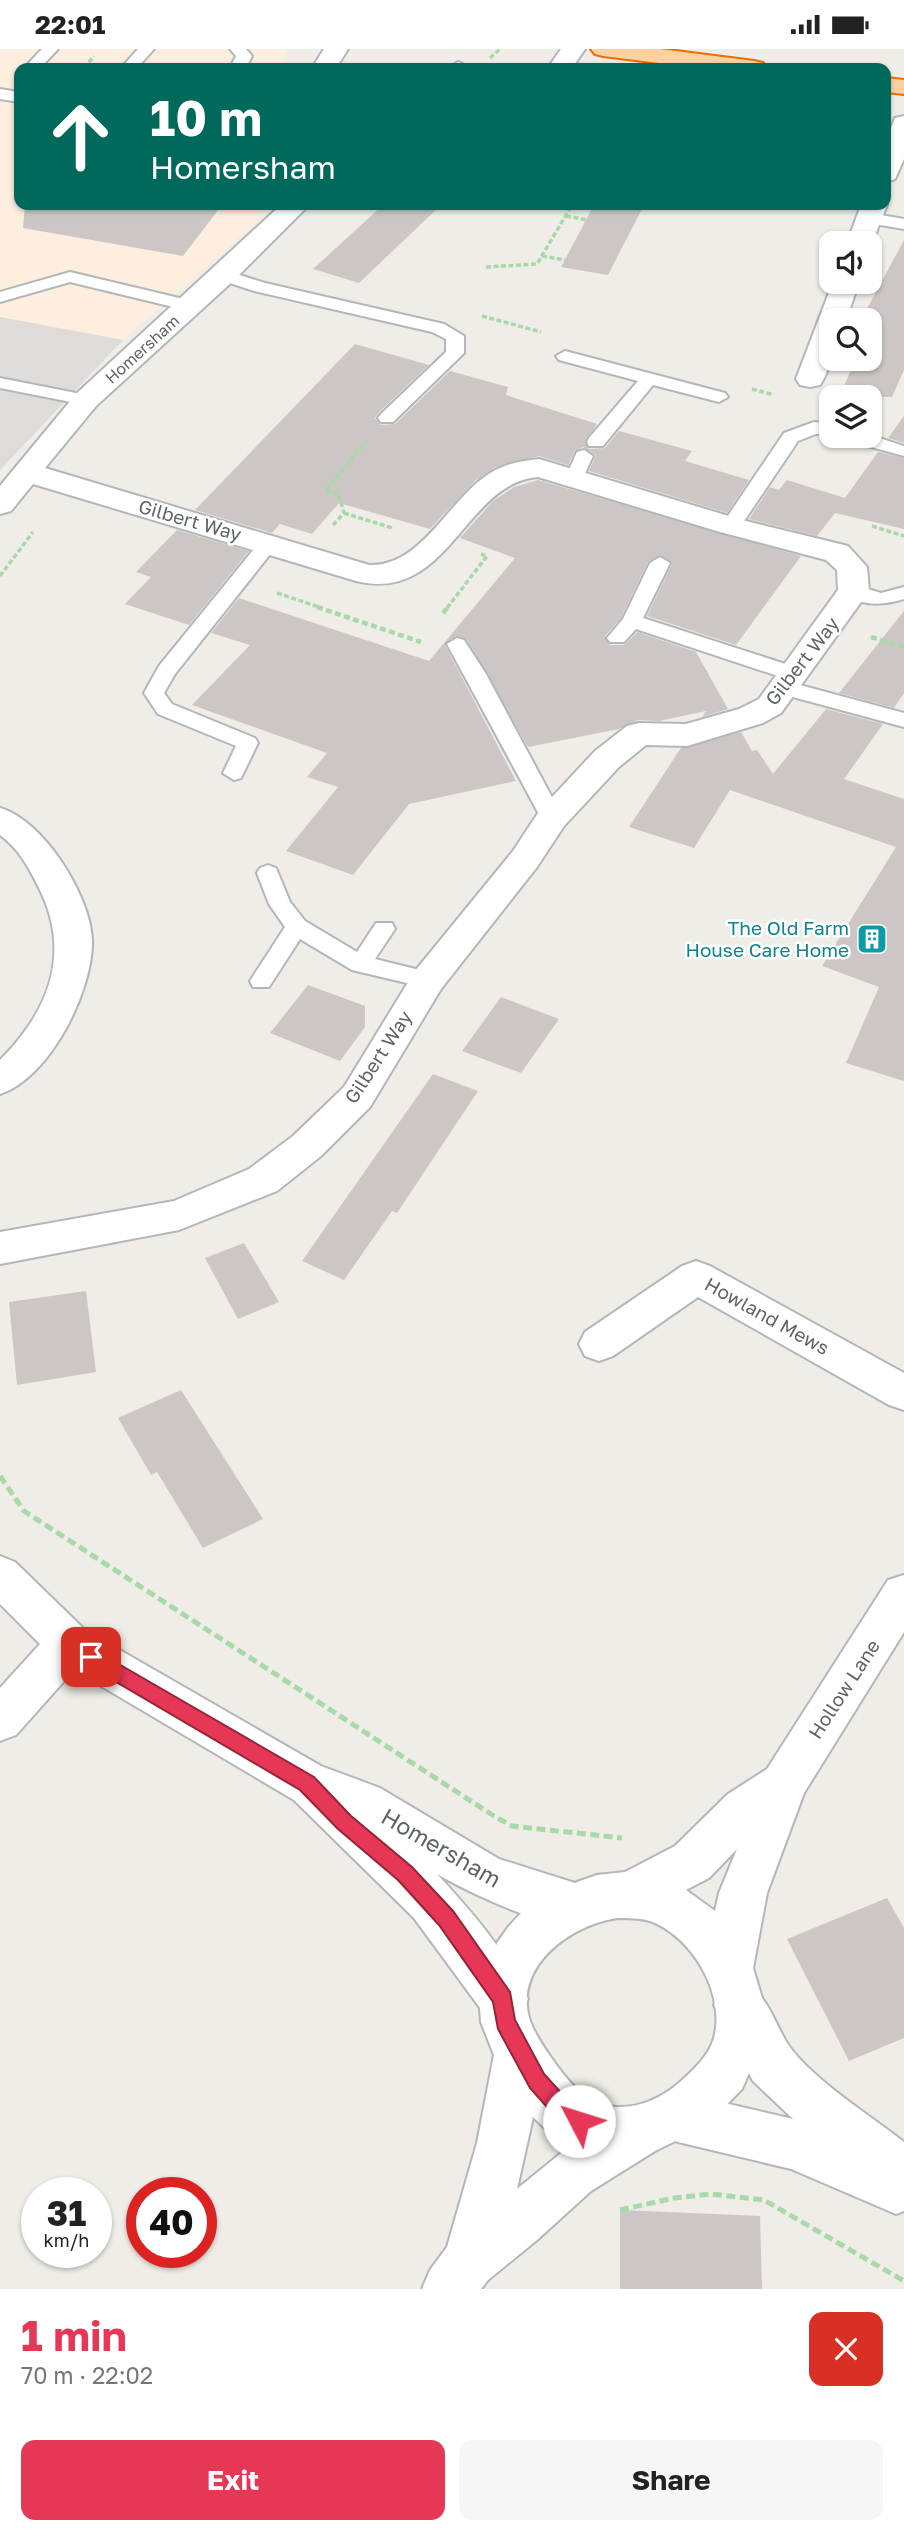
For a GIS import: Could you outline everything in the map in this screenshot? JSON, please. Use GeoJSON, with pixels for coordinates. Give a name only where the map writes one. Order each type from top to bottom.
{"type":"FeatureCollection","features":[{"type":"Feature","properties":{"kind":"highway"},"geometry":{"type":"LineString","coordinates":[[603,49],[714,63]]}},
{"type":"Feature","properties":{"kind":"street"},"geometry":{"type":"LineString","coordinates":[[891,160],[904,123]]}},
{"type":"Feature","properties":{"kind":"street","name":"Homersham"},"geometry":{"type":"LineString","coordinates":[[0,505],[86,400],[224,275],[291,210]]}},
{"type":"Feature","properties":{"kind":"street"},"geometry":{"type":"LineString","coordinates":[[864,231],[872,211]]}},
{"type":"Feature","properties":{"kind":"street"},"geometry":{"type":"LineString","coordinates":[[810,379],[819,355]]}},
{"type":"Feature","properties":{"kind":"street","name":"Gilbert Way"},"geometry":{"type":"LineString","coordinates":[[0,1248],[179,1215],[262,1180],[307,1146],[357,1097],[428,980],[525,859],[552,818],[607,759],[639,734],[687,735],[751,716],[770,706],[854,591],[852,567],[837,553],[731,526],[585,458],[539,468],[516,469],[493,481],[440,542],[393,573],[366,574],[26,473]]}},
{"type":"Feature","properties":{"kind":"street"},"geometry":{"type":"LineString","coordinates":[[0,819],[18,828],[35,848],[58,891],[74,937],[70,977],[53,1018],[20,1066],[0,1080]]}},
{"type":"Feature","properties":{"kind":"street","name":"Howland Mews"},"geometry":{"type":"LineString","coordinates":[[599,1344],[696,1277],[904,1393]]}},
{"type":"Feature","properties":{"kind":"street","name":"Homersham"},"geometry":{"type":"LineString","coordinates":[[0,1575],[69,1644],[307,1783],[363,1803],[484,1876],[534,1895],[577,1905]]}},
{"type":"Feature","properties":{"kind":"street","name":"Hollow Lane"},"geometry":{"type":"LineString","coordinates":[[459,2275],[582,2166],[662,2122],[722,2074],[735,2050],[734,1986],[743,1893],[767,1834],[783,1784],[904,1594]]}},
{"type":"Feature","properties":{"kind":"street"},"geometry":{"type":"LineString","coordinates":[[0,1720],[69,1644]]}},
{"type":"Feature","properties":{"kind":"street","name":"Homersham"},"geometry":{"type":"LineString","coordinates":[[307,1783],[344,1823],[405,1873],[446,1918],[503,1999]]}},
{"type":"Feature","properties":{"kind":"street","name":"Hollow Lane"},"geometry":{"type":"LineString","coordinates":[[630,1895],[692,1862],[746,1809],[783,1784]]}},
{"type":"Feature","properties":{"kind":"street","name":"Hollow Lane"},"geometry":{"type":"LineString","coordinates":[[662,2122],[624,2132],[598,2130],[568,2115],[537,2081],[505,2022],[503,1999],[512,1967],[529,1939],[553,1917],[595,1898],[630,1895],[665,1904],[685,1916],[715,1945],[734,1986]]}},
{"type":"Feature","properties":{"kind":"street"},"geometry":{"type":"LineString","coordinates":[[734,1986],[771,2063],[791,2085],[904,2175]]}},
{"type":"Feature","properties":{"kind":"street","name":"Hollow Lane"},"geometry":{"type":"LineString","coordinates":[[459,2275],[502,2156],[519,2052]]}},
{"type":"Feature","properties":{"kind":"street"},"geometry":{"type":"LineString","coordinates":[[662,2122],[792,2144],[904,2192]]}},
{"type":"Feature","properties":{"kind":"lane"},"geometry":{"type":"LineString","coordinates":[[37,63],[50,49]]}},
{"type":"Feature","properties":{"kind":"lane"},"geometry":{"type":"LineString","coordinates":[[133,63],[146,49]]}},
{"type":"Feature","properties":{"kind":"lane"},"geometry":{"type":"LineString","coordinates":[[872,211],[904,224]]}},
{"type":"Feature","properties":{"kind":"lane"},"geometry":{"type":"LineString","coordinates":[[224,275],[260,287],[438,328],[455,336],[455,353],[387,418]]}},
{"type":"Feature","properties":{"kind":"lane"},"geometry":{"type":"LineString","coordinates":[[0,297],[70,277],[190,306]]}},
{"type":"Feature","properties":{"kind":"lane"},"geometry":{"type":"LineString","coordinates":[[565,356],[719,397]]}},
{"type":"Feature","properties":{"kind":"lane"},"geometry":{"type":"LineString","coordinates":[[585,458],[649,379]]}},
{"type":"Feature","properties":{"kind":"lane"},"geometry":{"type":"LineString","coordinates":[[0,383],[86,400]]}},
{"type":"Feature","properties":{"kind":"lane"},"geometry":{"type":"LineString","coordinates":[[731,526],[791,437],[819,428]]}},
{"type":"Feature","properties":{"kind":"lane"},"geometry":{"type":"LineString","coordinates":[[882,445],[902,451]]}},
{"type":"Feature","properties":{"kind":"lane"},"geometry":{"type":"LineString","coordinates":[[234,773],[248,743],[165,709],[154,693],[166,671],[269,543]]}},
{"type":"Feature","properties":{"kind":"lane"},"geometry":{"type":"LineString","coordinates":[[617,638],[632,621],[660,563]]}},
{"type":"Feature","properties":{"kind":"lane"},"geometry":{"type":"LineString","coordinates":[[854,591],[881,600],[904,593]]}},
{"type":"Feature","properties":{"kind":"lane"},"geometry":{"type":"LineString","coordinates":[[632,621],[789,681],[904,720]]}},
{"type":"Feature","properties":{"kind":"lane"},"geometry":{"type":"LineString","coordinates":[[457,644],[552,818]]}},
{"type":"Feature","properties":{"kind":"lane"},"geometry":{"type":"LineString","coordinates":[[268,873],[279,904],[297,927],[360,964],[428,980]]}},
{"type":"Feature","properties":{"kind":"lane"},"geometry":{"type":"LineString","coordinates":[[261,981],[297,927]]}},
{"type":"Feature","properties":{"kind":"lane"},"geometry":{"type":"LineString","coordinates":[[360,964],[384,929]]}},
{"type":"Feature","properties":{"kind":"path"},"geometry":{"type":"LineString","coordinates":[[88,63],[97,53]]}},
{"type":"Feature","properties":{"kind":"path"},"geometry":{"type":"LineString","coordinates":[[485,267],[537,264],[569,210]]}},
{"type":"Feature","properties":{"kind":"path"},"geometry":{"type":"LineString","coordinates":[[566,216],[586,220]]}},
{"type":"Feature","properties":{"kind":"path"},"geometry":{"type":"LineString","coordinates":[[542,257],[565,260]]}},
{"type":"Feature","properties":{"kind":"path"},"geometry":{"type":"LineString","coordinates":[[477,315],[542,333]]}},
{"type":"Feature","properties":{"kind":"path"},"geometry":{"type":"LineString","coordinates":[[740,386],[779,396]]}},
{"type":"Feature","properties":{"kind":"path"},"geometry":{"type":"LineString","coordinates":[[306,555],[344,513],[338,493],[325,491],[387,418]]}},
{"type":"Feature","properties":{"kind":"path"},"geometry":{"type":"LineString","coordinates":[[0,576],[68,486]]}},
{"type":"Feature","properties":{"kind":"path"},"geometry":{"type":"LineString","coordinates":[[0,1476],[24,1510],[494,1816],[512,1826],[633,1839]]}},
{"type":"Feature","properties":{"kind":"path"},"geometry":{"type":"LineString","coordinates":[[608,2213],[674,2198],[748,2196],[764,2200],[904,2281]]}},
{"type":"Feature","properties":{"kind":"shaded area"},"geometry":{"type":"Polygon","coordinates":[[[0,49],[285,49],[286,63],[14,63],[14,210],[270,210],[123,340],[0,317],[0,49]]]}},
{"type":"Feature","properties":{"kind":"shaded area"},"geometry":{"type":"Polygon","coordinates":[[[0,317],[123,340],[0,470],[0,317]]]}},
{"type":"Feature","properties":{"kind":"building"},"geometry":{"type":"Polygon","coordinates":[[[25,210],[218,210],[183,256],[23,228],[25,210]]]}},
{"type":"Feature","properties":{"kind":"building"},"geometry":{"type":"Polygon","coordinates":[[[378,210],[436,210],[359,283],[313,269],[378,210]]]}},
{"type":"Feature","properties":{"kind":"building"},"geometry":{"type":"Polygon","coordinates":[[[591,210],[641,210],[608,275],[561,267],[591,210]]]}},
{"type":"Feature","properties":{"kind":"building"},"geometry":{"type":"Polygon","coordinates":[[[904,240],[904,370],[892,397],[882,397],[882,385],[844,385],[851,371],[882,371],[882,308],[867,308],[875,294],[882,294],[882,281],[904,240]]]}},
{"type":"Feature","properties":{"kind":"building"},"geometry":{"type":"Polygon","coordinates":[[[355,344],[429,365],[379,412],[375,418],[381,425],[395,424],[450,371],[508,387],[506,395],[597,424],[585,441],[589,449],[605,448],[619,431],[692,451],[685,461],[749,480],[727,513],[589,471],[596,455],[583,447],[575,451],[568,465],[539,456],[496,467],[475,481],[430,529],[339,503],[312,534],[280,524],[272,533],[195,510],[355,344]]]}},
{"type":"Feature","properties":{"kind":"building"},"geometry":{"type":"Polygon","coordinates":[[[904,416],[904,443],[888,438],[904,416]]]}},
{"type":"Feature","properties":{"kind":"building"},"geometry":{"type":"Polygon","coordinates":[[[878,452],[904,458],[904,529],[835,513],[817,536],[749,519],[770,487],[779,490],[787,480],[845,498],[878,452]]]}},
{"type":"Feature","properties":{"kind":"building"},"geometry":{"type":"Polygon","coordinates":[[[538,480],[801,556],[736,645],[647,616],[672,564],[661,555],[648,562],[621,618],[605,636],[610,645],[624,645],[637,632],[696,652],[728,709],[702,717],[706,711],[659,721],[638,720],[619,729],[528,747],[466,639],[456,636],[445,645],[516,781],[409,804],[353,875],[286,851],[338,787],[307,777],[327,753],[192,705],[250,645],[211,633],[239,598],[429,661],[515,558],[460,538],[493,501],[514,487],[538,480]]]}},
{"type":"Feature","properties":{"kind":"building"},"geometry":{"type":"Polygon","coordinates":[[[177,530],[249,551],[189,625],[125,604],[151,577],[136,572],[177,530]]]}},
{"type":"Feature","properties":{"kind":"building"},"geometry":{"type":"Polygon","coordinates":[[[904,611],[904,693],[894,708],[839,693],[904,611]]]}},
{"type":"Feature","properties":{"kind":"building"},"geometry":{"type":"Polygon","coordinates":[[[826,709],[883,724],[844,779],[904,799],[904,1081],[846,1063],[879,987],[822,966],[896,847],[730,790],[694,848],[629,827],[681,748],[741,732],[752,751],[757,750],[773,774],[826,709]]]}},
{"type":"Feature","properties":{"kind":"building"},"geometry":{"type":"Polygon","coordinates":[[[308,985],[365,1006],[365,1027],[340,1061],[270,1033],[308,985]]]}},
{"type":"Feature","properties":{"kind":"building"},"geometry":{"type":"Polygon","coordinates":[[[501,997],[559,1019],[521,1073],[462,1051],[501,997]]]}},
{"type":"Feature","properties":{"kind":"building"},"geometry":{"type":"Polygon","coordinates":[[[433,1074],[478,1091],[397,1213],[392,1211],[344,1280],[302,1261],[433,1074]]]}},
{"type":"Feature","properties":{"kind":"building"},"geometry":{"type":"Polygon","coordinates":[[[244,1243],[279,1302],[238,1319],[205,1258],[244,1243]]]}},
{"type":"Feature","properties":{"kind":"building"},"geometry":{"type":"Polygon","coordinates":[[[86,1291],[96,1372],[17,1385],[9,1302],[86,1291]]]}},
{"type":"Feature","properties":{"kind":"building"},"geometry":{"type":"Polygon","coordinates":[[[181,1390],[263,1519],[203,1548],[157,1472],[151,1475],[118,1418],[181,1390]]]}},
{"type":"Feature","properties":{"kind":"building"},"geometry":{"type":"Polygon","coordinates":[[[887,1898],[904,1928],[904,2038],[849,2061],[787,1939],[887,1898]]]}},
{"type":"Feature","properties":{"kind":"building"},"geometry":{"type":"Polygon","coordinates":[[[620,2210],[760,2216],[762,2289],[620,2289],[620,2210]]]}},
{"type":"Feature","properties":{"kind":"place","name":"The Old Farm House Care Home"},"geometry":{"type":"Point","coordinates":[872,939]}},
{"type":"Feature","properties":{"kind":"route"},"geometry":{"type":"LineString","coordinates":[[91,1657],[307,1783],[344,1823],[405,1873],[446,1918],[503,1999],[505,2022],[537,2081],[568,2115],[579,2121]]}}]}
